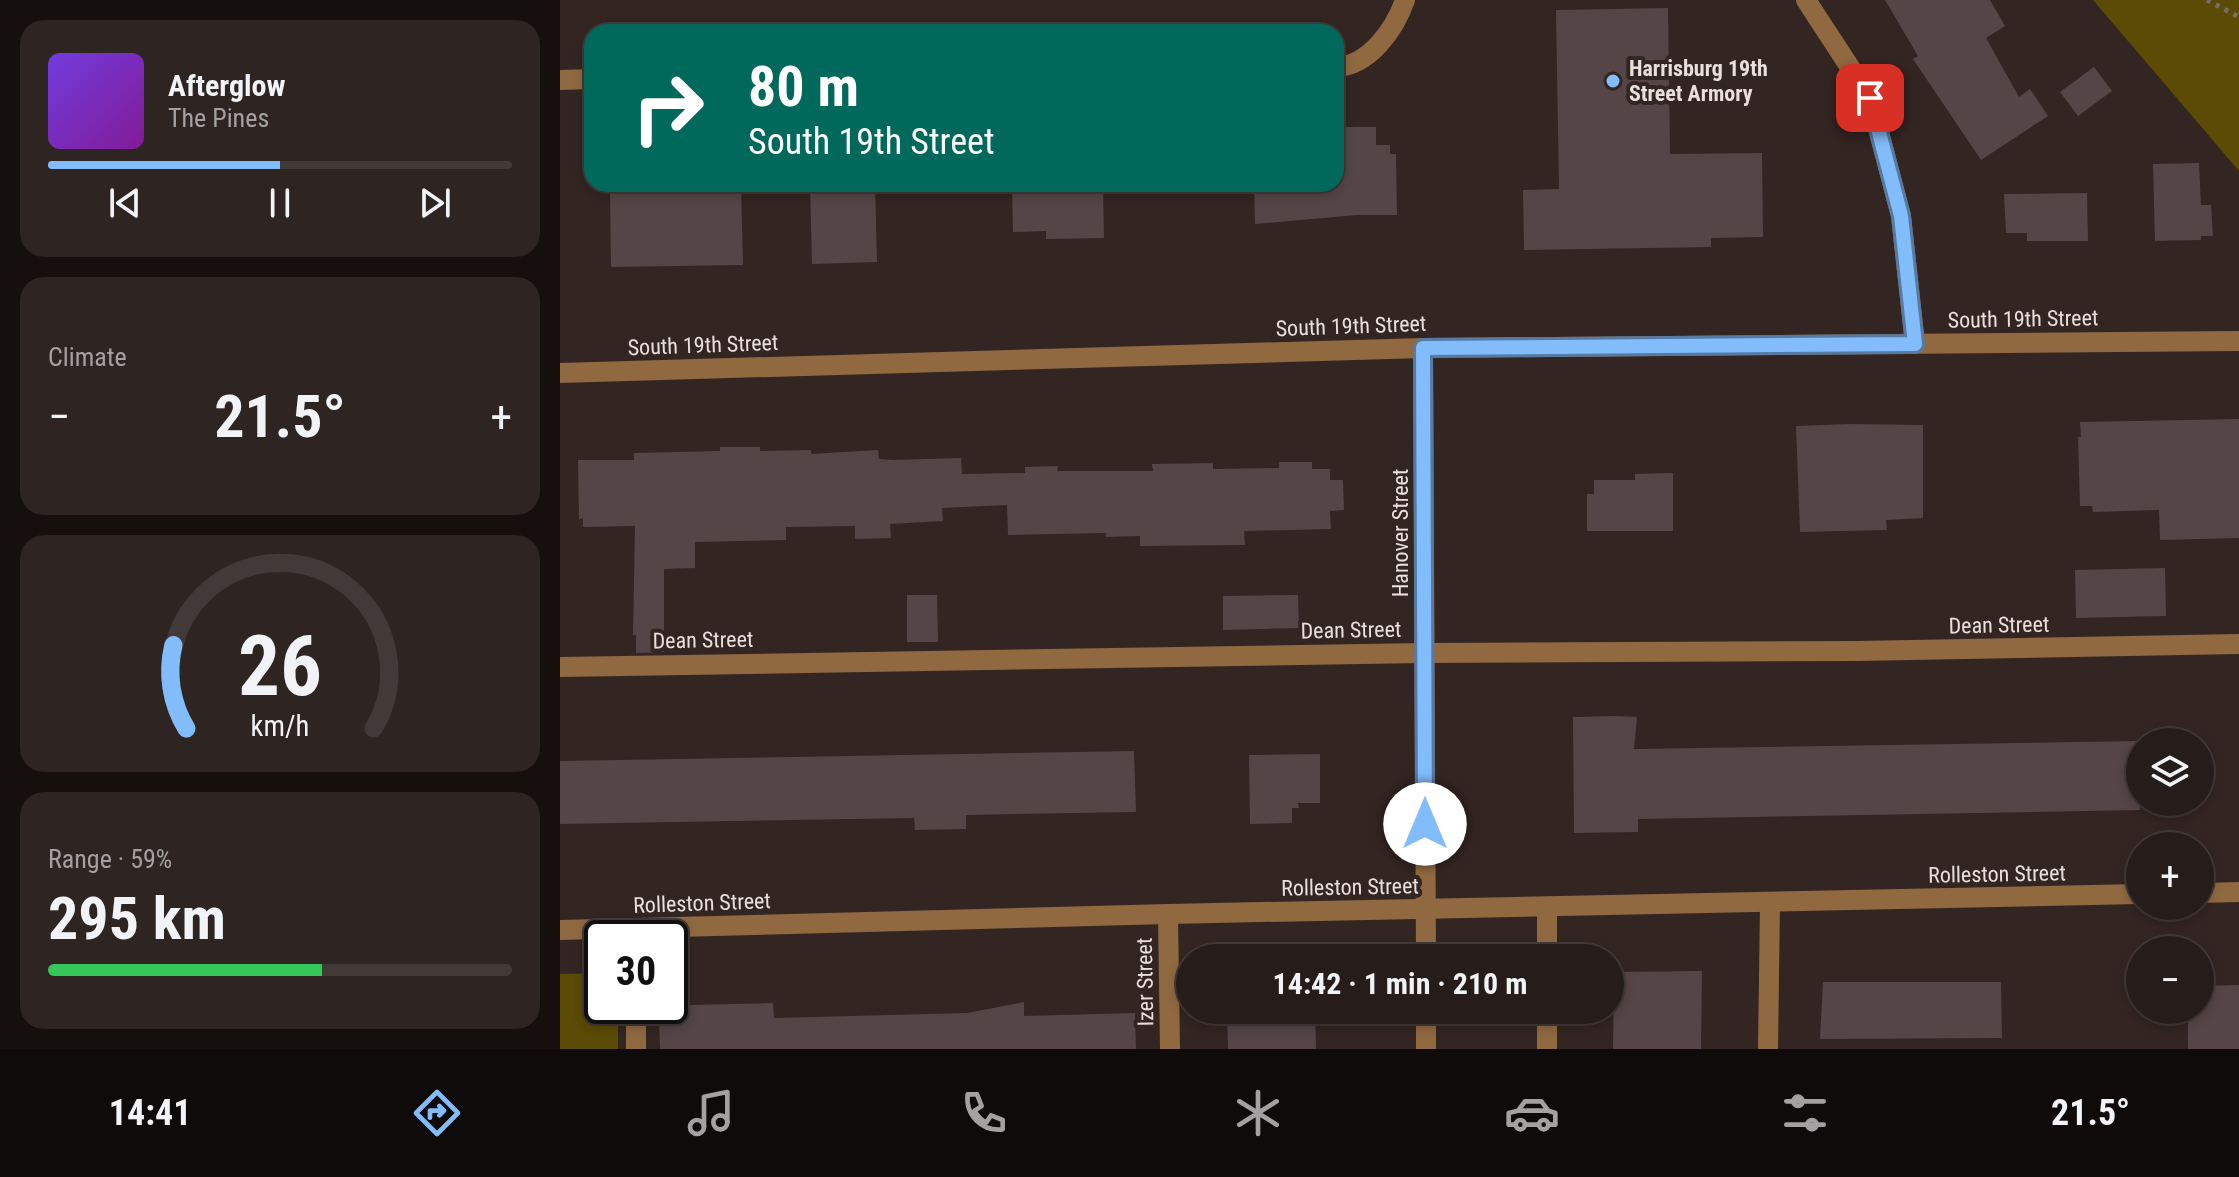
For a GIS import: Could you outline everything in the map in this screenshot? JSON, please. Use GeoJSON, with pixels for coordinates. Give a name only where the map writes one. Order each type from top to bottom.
{"type":"FeatureCollection","features":[{"type":"Feature","properties":{"kind":"street"},"geometry":{"type":"LineString","coordinates":[[1344,66],[1383,41],[1405,0]]}},
{"type":"Feature","properties":{"kind":"street"},"geometry":{"type":"LineString","coordinates":[[1806,0],[1870,98],[1901,216],[1915,344]]}},
{"type":"Feature","properties":{"kind":"street"},"geometry":{"type":"LineString","coordinates":[[560,80],[584,79]]}},
{"type":"Feature","properties":{"kind":"street","name":"South 19th Street"},"geometry":{"type":"LineString","coordinates":[[560,373],[1423,348],[2239,341]]}},
{"type":"Feature","properties":{"kind":"street","name":"Hanover Street"},"geometry":{"type":"LineString","coordinates":[[1423,348],[1426,944]]}},
{"type":"Feature","properties":{"kind":"street","name":"Dean Street"},"geometry":{"type":"LineString","coordinates":[[560,667],[1424,653],[1841,652],[2239,644]]}},
{"type":"Feature","properties":{"kind":"street"},"geometry":{"type":"LineString","coordinates":[[2214,893],[2239,892]]}},
{"type":"Feature","properties":{"kind":"street","name":"Rolleston Street"},"geometry":{"type":"LineString","coordinates":[[688,932],[1168,914],[2126,894]]}},
{"type":"Feature","properties":{"kind":"street"},"geometry":{"type":"LineString","coordinates":[[1768,1049],[1770,903]]}},
{"type":"Feature","properties":{"kind":"street"},"geometry":{"type":"LineString","coordinates":[[1547,908],[1547,944]]}},
{"type":"Feature","properties":{"kind":"street","name":"Izer Street"},"geometry":{"type":"LineString","coordinates":[[1168,914],[1170,1049]]}},
{"type":"Feature","properties":{"kind":"street","name":"Rolleston Street"},"geometry":{"type":"LineString","coordinates":[[560,930],[584,931]]}},
{"type":"Feature","properties":{"kind":"street"},"geometry":{"type":"LineString","coordinates":[[636,1024],[636,1049]]}},
{"type":"Feature","properties":{"kind":"street"},"geometry":{"type":"LineString","coordinates":[[1426,1024],[1426,1049]]}},
{"type":"Feature","properties":{"kind":"street"},"geometry":{"type":"LineString","coordinates":[[1547,1024],[1547,1049]]}},
{"type":"Feature","properties":{"kind":"path"},"geometry":{"type":"LineString","coordinates":[[2207,0],[2239,17]]}},
{"type":"Feature","properties":{"kind":"shaded area"},"geometry":{"type":"Polygon","coordinates":[[[2093,0],[2239,0],[2239,171],[2093,0]]]}},
{"type":"Feature","properties":{"kind":"shaded area"},"geometry":{"type":"Polygon","coordinates":[[[584,973],[584,1024],[618,1024],[618,1049],[560,1049],[560,974],[584,973]]]}},
{"type":"Feature","properties":{"kind":"building"},"geometry":{"type":"Polygon","coordinates":[[[1885,0],[1990,0],[2005,26],[1986,38],[2019,97],[2030,89],[2048,116],[1981,160],[1913,59],[1918,56],[1885,0]]]}},
{"type":"Feature","properties":{"kind":"building","name":"Harrisburg 19th Street Armory"},"geometry":{"type":"Polygon","coordinates":[[[1668,8],[1670,154],[1762,153],[1763,237],[1711,238],[1711,247],[1524,250],[1523,190],[1559,189],[1556,10],[1668,8]]]}},
{"type":"Feature","properties":{"kind":"building"},"geometry":{"type":"Polygon","coordinates":[[[2094,67],[2112,91],[2078,116],[2060,92],[2094,67]]]}},
{"type":"Feature","properties":{"kind":"building"},"geometry":{"type":"Polygon","coordinates":[[[1344,127],[1376,127],[1376,145],[1390,145],[1390,154],[1396,154],[1397,215],[1357,215],[1255,224],[1254,192],[1344,192],[1344,127]]]}},
{"type":"Feature","properties":{"kind":"building"},"geometry":{"type":"Polygon","coordinates":[[[2199,163],[2201,205],[2211,205],[2213,236],[2201,236],[2201,240],[2155,241],[2153,164],[2199,163]]]}},
{"type":"Feature","properties":{"kind":"building"},"geometry":{"type":"Polygon","coordinates":[[[741,192],[743,265],[611,267],[610,193],[741,192]]]}},
{"type":"Feature","properties":{"kind":"building"},"geometry":{"type":"Polygon","coordinates":[[[810,192],[875,192],[877,262],[812,264],[810,192]]]}},
{"type":"Feature","properties":{"kind":"building"},"geometry":{"type":"Polygon","coordinates":[[[1012,192],[1103,192],[1104,238],[1046,239],[1046,231],[1013,232],[1012,192]]]}},
{"type":"Feature","properties":{"kind":"building"},"geometry":{"type":"Polygon","coordinates":[[[2087,193],[2088,241],[2027,241],[2027,233],[2006,233],[2004,194],[2087,193]]]}},
{"type":"Feature","properties":{"kind":"building"},"geometry":{"type":"Polygon","coordinates":[[[2239,419],[2239,538],[2160,540],[2159,510],[2093,512],[2092,506],[2080,506],[2080,422],[2239,419]]]}},
{"type":"Feature","properties":{"kind":"building"},"geometry":{"type":"Polygon","coordinates":[[[1923,425],[1923,518],[1886,520],[1887,530],[1800,532],[1796,426],[1923,425]]]}},
{"type":"Feature","properties":{"kind":"building"},"geometry":{"type":"Polygon","coordinates":[[[720,447],[760,447],[760,451],[811,450],[811,454],[878,450],[879,459],[893,460],[961,458],[962,474],[1025,473],[1025,467],[1058,466],[1057,471],[1153,471],[1152,464],[1213,463],[1213,469],[1279,468],[1279,462],[1312,462],[1312,469],[1330,469],[1330,480],[1343,480],[1344,510],[1330,511],[1331,529],[1244,531],[1245,545],[1140,546],[1140,536],[1106,537],[1106,533],[1008,535],[1007,505],[942,508],[943,521],[890,524],[891,538],[855,539],[855,526],[786,527],[786,540],[695,542],[695,568],[664,569],[664,652],[636,653],[636,635],[633,635],[635,526],[583,527],[583,518],[579,519],[578,460],[634,460],[634,453],[720,451],[720,447]]]}},
{"type":"Feature","properties":{"kind":"building"},"geometry":{"type":"Polygon","coordinates":[[[1673,473],[1673,531],[1587,531],[1587,494],[1594,494],[1594,480],[1635,480],[1635,474],[1673,473]]]}},
{"type":"Feature","properties":{"kind":"building"},"geometry":{"type":"Polygon","coordinates":[[[2165,568],[2166,616],[2076,618],[2075,570],[2165,568]]]}},
{"type":"Feature","properties":{"kind":"building"},"geometry":{"type":"Polygon","coordinates":[[[907,595],[937,595],[938,642],[907,642],[907,595]]]}},
{"type":"Feature","properties":{"kind":"building"},"geometry":{"type":"Polygon","coordinates":[[[1298,595],[1299,628],[1223,630],[1223,596],[1298,595]]]}},
{"type":"Feature","properties":{"kind":"building"},"geometry":{"type":"Polygon","coordinates":[[[1573,717],[1637,717],[1634,749],[2126,741],[2126,810],[1638,819],[1638,832],[1574,833],[1573,717]]]}},
{"type":"Feature","properties":{"kind":"building"},"geometry":{"type":"Polygon","coordinates":[[[1134,751],[1136,812],[966,815],[966,829],[915,830],[914,818],[560,824],[560,761],[1134,751]]]}},
{"type":"Feature","properties":{"kind":"building"},"geometry":{"type":"Polygon","coordinates":[[[1320,754],[1320,803],[1298,803],[1299,808],[1292,808],[1292,823],[1250,824],[1249,755],[1320,754]]]}},
{"type":"Feature","properties":{"kind":"building"},"geometry":{"type":"Polygon","coordinates":[[[1702,971],[1701,1049],[1613,1049],[1613,1024],[1624,1024],[1624,972],[1702,971]]]}},
{"type":"Feature","properties":{"kind":"building"},"geometry":{"type":"Polygon","coordinates":[[[1823,982],[2001,982],[2002,1038],[1820,1039],[1823,982]]]}},
{"type":"Feature","properties":{"kind":"building"},"geometry":{"type":"Polygon","coordinates":[[[2239,985],[2239,1049],[2188,1049],[2188,1024],[2214,1024],[2214,986],[2239,985]]]}},
{"type":"Feature","properties":{"kind":"building"},"geometry":{"type":"Polygon","coordinates":[[[1024,1002],[1024,1016],[1135,1013],[1136,1049],[660,1049],[659,1024],[688,1024],[689,1005],[773,1003],[774,1018],[967,1013],[1024,1002]]]}},
{"type":"Feature","properties":{"kind":"building"},"geometry":{"type":"Polygon","coordinates":[[[1227,1024],[1315,1024],[1316,1049],[1228,1049],[1227,1024]]]}},
{"type":"Feature","properties":{"kind":"place","name":"Harrisburg 19th Street Armory"},"geometry":{"type":"Point","coordinates":[1613,81]}},
{"type":"Feature","properties":{"kind":"route"},"geometry":{"type":"LineString","coordinates":[[1425,824],[1423,348],[1915,344],[1901,216],[1870,98]]}}]}
